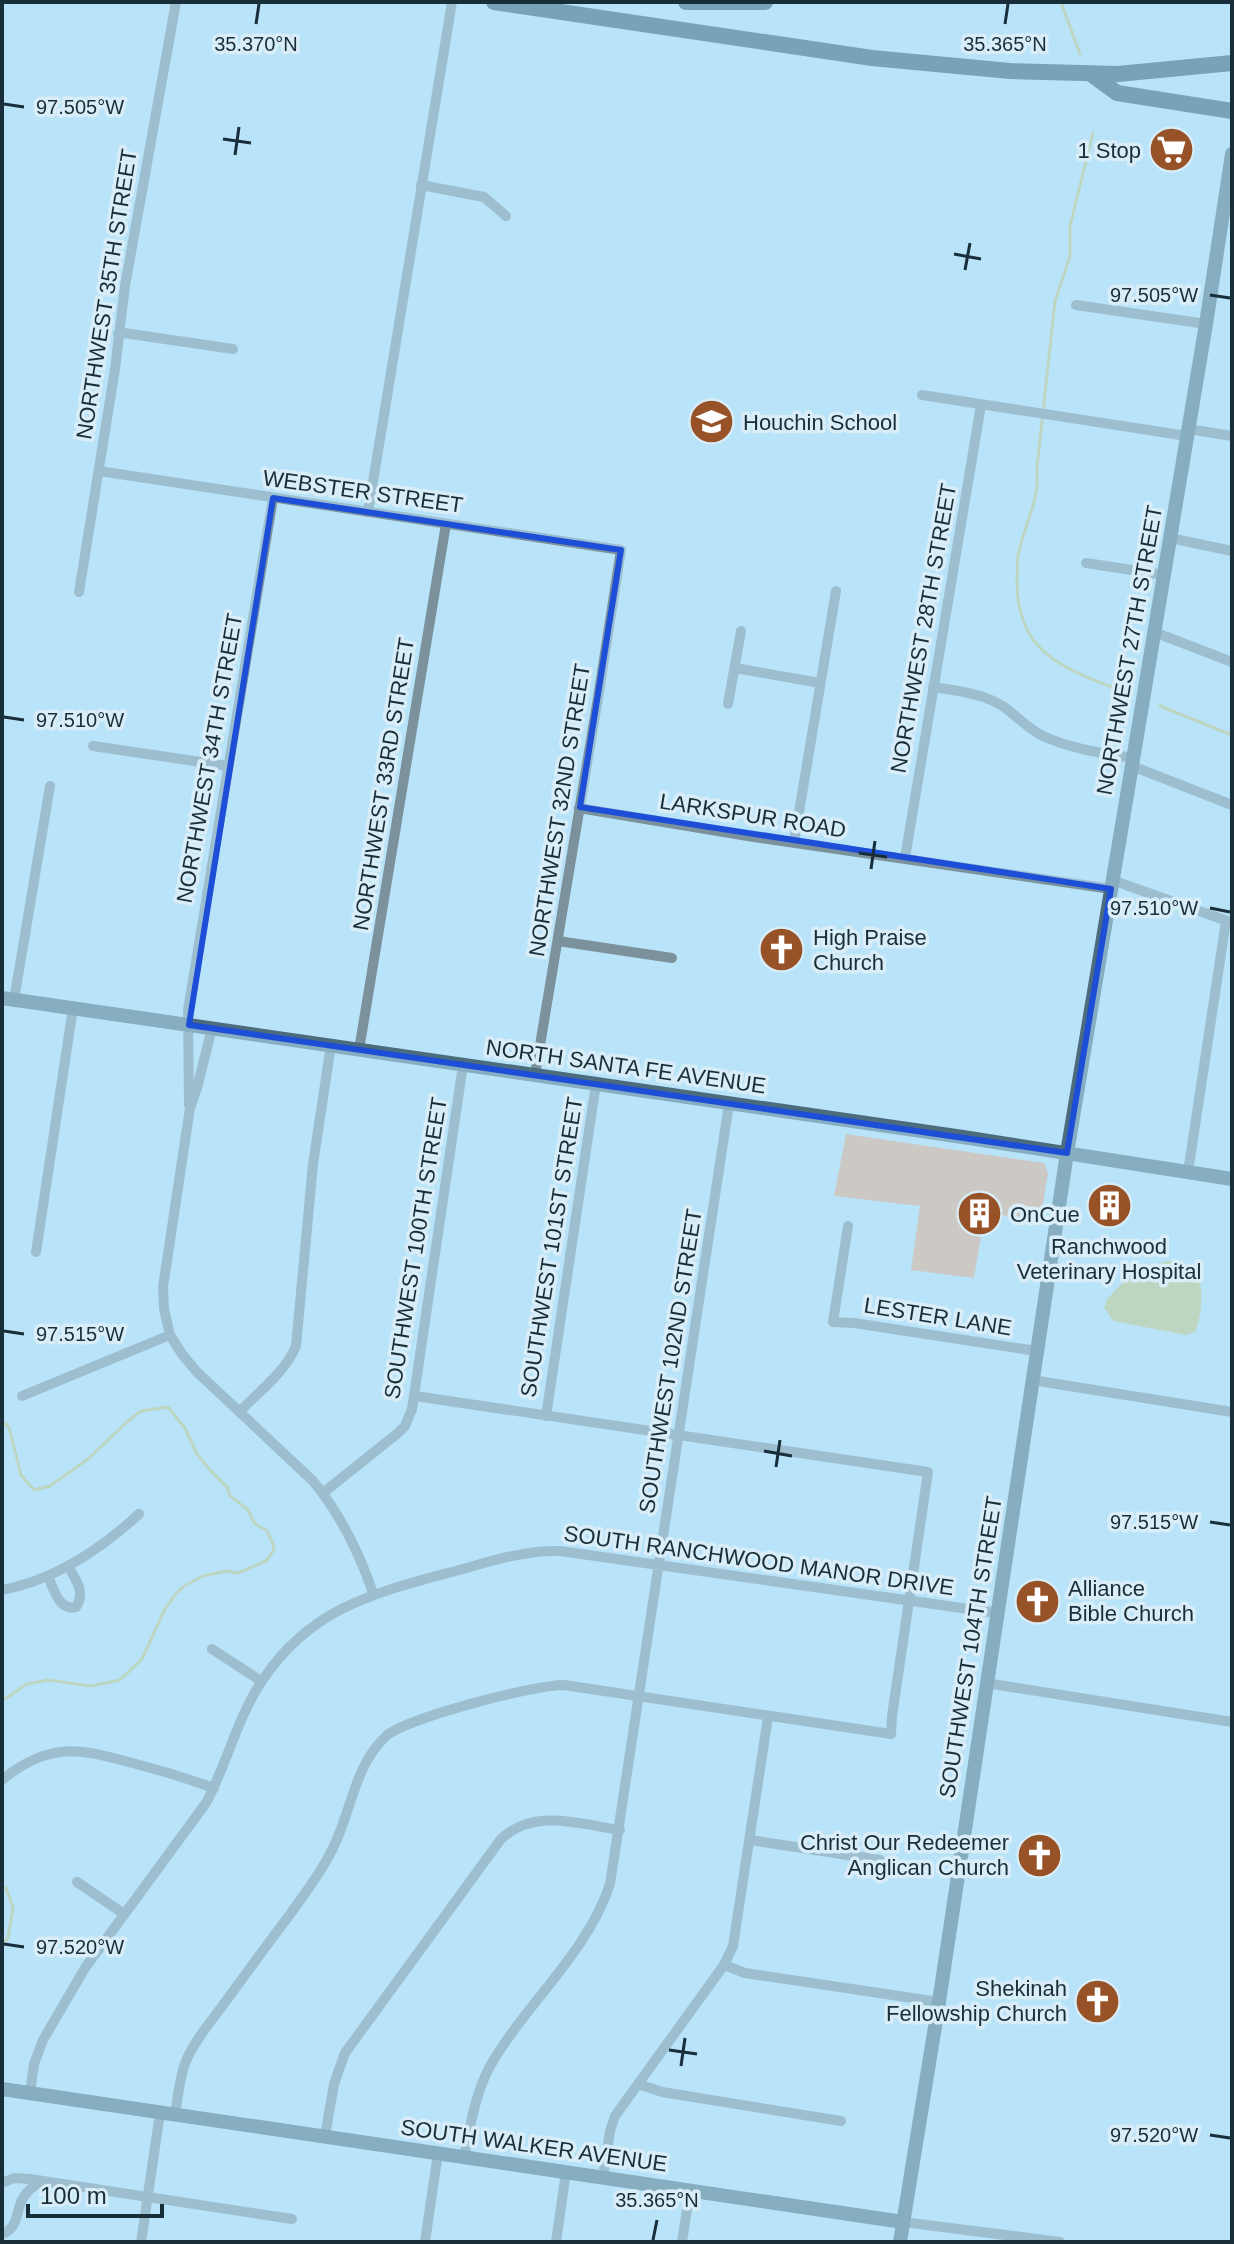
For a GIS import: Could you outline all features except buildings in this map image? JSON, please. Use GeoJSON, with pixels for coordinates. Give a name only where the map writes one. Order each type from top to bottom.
{"type":"FeatureCollection","features":[{"type":"Feature","properties":{"kind":"main road"},"geometry":{"type":"LineString","coordinates":[[494,2],[592,9],[914,63],[1010,71],[1091,74],[1232,63]]}},
{"type":"Feature","properties":{"kind":"main road"},"geometry":{"type":"LineString","coordinates":[[686,2],[765,2]]}},
{"type":"Feature","properties":{"kind":"main road"},"geometry":{"type":"LineString","coordinates":[[1091,74],[1117,93],[1232,111]]}},
{"type":"Feature","properties":{"kind":"main road","name":"NORTHWEST 27TH STREET"},"geometry":{"type":"LineString","coordinates":[[1067,1153],[1232,154]]}},
{"type":"Feature","properties":{"kind":"main road","name":"NORTH SANTA FE AVENUE"},"geometry":{"type":"LineString","coordinates":[[8,999],[1232,1179]]}},
{"type":"Feature","properties":{"kind":"main road","name":"SOUTHWEST 104TH STREET"},"geometry":{"type":"LineString","coordinates":[[900,2242],[1067,1153]]}},
{"type":"Feature","properties":{"kind":"main road","name":"SOUTH WALKER AVENUE"},"geometry":{"type":"LineString","coordinates":[[2,2089],[903,2222]]}},
{"type":"Feature","properties":{"kind":"street","name":"NORTHWEST 35TH STREET"},"geometry":{"type":"LineString","coordinates":[[79,592],[125,286],[176,2]]}},
{"type":"Feature","properties":{"kind":"street"},"geometry":{"type":"LineString","coordinates":[[368,512],[452,2]]}},
{"type":"Feature","properties":{"kind":"street"},"geometry":{"type":"LineString","coordinates":[[421,185],[484,197],[506,216]]}},
{"type":"Feature","properties":{"kind":"street"},"geometry":{"type":"LineString","coordinates":[[1076,305],[1206,324]]}},
{"type":"Feature","properties":{"kind":"street"},"geometry":{"type":"LineString","coordinates":[[118,334],[233,349]]}},
{"type":"Feature","properties":{"kind":"street"},"geometry":{"type":"LineString","coordinates":[[922,395],[1055,417],[1232,436]]}},
{"type":"Feature","properties":{"kind":"street","name":"NORTHWEST 28TH STREET"},"geometry":{"type":"LineString","coordinates":[[905,858],[981,405]]}},
{"type":"Feature","properties":{"kind":"street","name":"WEBSTER STREET"},"geometry":{"type":"LineString","coordinates":[[99,471],[621,550]]}},
{"type":"Feature","properties":{"kind":"street","name":"NORTHWEST 34TH STREET"},"geometry":{"type":"LineString","coordinates":[[190,1108],[188,1010],[273,498]]}},
{"type":"Feature","properties":{"kind":"street","name":"NORTHWEST 33RD STREET"},"geometry":{"type":"LineString","coordinates":[[359,1050],[446,524]]}},
{"type":"Feature","properties":{"kind":"street"},"geometry":{"type":"LineString","coordinates":[[1170,538],[1232,551]]}},
{"type":"Feature","properties":{"kind":"street","name":"NORTHWEST 32ND STREET"},"geometry":{"type":"LineString","coordinates":[[535,1075],[621,550]]}},
{"type":"Feature","properties":{"kind":"street"},"geometry":{"type":"LineString","coordinates":[[1086,563],[1164,575]]}},
{"type":"Feature","properties":{"kind":"street"},"geometry":{"type":"LineString","coordinates":[[794,842],[836,591]]}},
{"type":"Feature","properties":{"kind":"street"},"geometry":{"type":"LineString","coordinates":[[728,704],[741,631]]}},
{"type":"Feature","properties":{"kind":"street"},"geometry":{"type":"LineString","coordinates":[[1154,632],[1232,662]]}},
{"type":"Feature","properties":{"kind":"street"},"geometry":{"type":"LineString","coordinates":[[735,668],[820,683]]}},
{"type":"Feature","properties":{"kind":"street"},"geometry":{"type":"LineString","coordinates":[[933,687],[975,694],[994,701],[1036,733],[1053,741],[1132,762],[1232,805]]}},
{"type":"Feature","properties":{"kind":"street"},"geometry":{"type":"LineString","coordinates":[[93,746],[228,766]]}},
{"type":"Feature","properties":{"kind":"street"},"geometry":{"type":"LineString","coordinates":[[8,999],[50,786]]}},
{"type":"Feature","properties":{"kind":"street","name":"LARKSPUR ROAD"},"geometry":{"type":"LineString","coordinates":[[579,808],[905,858],[1112,884],[1229,922]]}},
{"type":"Feature","properties":{"kind":"street"},"geometry":{"type":"LineString","coordinates":[[1188,1172],[1229,922]]}},
{"type":"Feature","properties":{"kind":"street"},"geometry":{"type":"LineString","coordinates":[[558,941],[672,958]]}},
{"type":"Feature","properties":{"kind":"street"},"geometry":{"type":"LineString","coordinates":[[36,1252],[73,1008]]}},
{"type":"Feature","properties":{"kind":"street"},"geometry":{"type":"LineString","coordinates":[[212,1028],[190,1108],[163,1287],[170,1335],[188,1362],[323,1493],[350,1536],[373,1593]]}},
{"type":"Feature","properties":{"kind":"street"},"geometry":{"type":"LineString","coordinates":[[240,1411],[279,1372],[296,1346],[313,1164],[331,1045]]}},
{"type":"Feature","properties":{"kind":"street","name":"SOUTHWEST 100TH STREET"},"geometry":{"type":"LineString","coordinates":[[323,1493],[398,1433],[409,1418],[415,1396],[463,1065]]}},
{"type":"Feature","properties":{"kind":"street","name":"SOUTHWEST 101ST STREET"},"geometry":{"type":"LineString","coordinates":[[546,1416],[596,1084]]}},
{"type":"Feature","properties":{"kind":"street","name":"SOUTHWEST 102ND STREET"},"geometry":{"type":"LineString","coordinates":[[464,2157],[476,2100],[489,2069],[589,1929],[610,1884],[729,1104]]}},
{"type":"Feature","properties":{"kind":"street","name":"LESTER LANE"},"geometry":{"type":"LineString","coordinates":[[848,1226],[833,1322],[1036,1351]]}},
{"type":"Feature","properties":{"kind":"street"},"geometry":{"type":"LineString","coordinates":[[22,1396],[170,1335]]}},
{"type":"Feature","properties":{"kind":"street"},"geometry":{"type":"LineString","coordinates":[[1032,1380],[1232,1412]]}},
{"type":"Feature","properties":{"kind":"street"},"geometry":{"type":"LineString","coordinates":[[141,2242],[148,2197],[168,2114],[188,2056],[322,1868],[337,1842],[365,1764],[385,1737],[408,1724],[432,1716],[546,1686],[564,1685],[891,1734],[928,1472],[415,1396]]}},
{"type":"Feature","properties":{"kind":"street"},"geometry":{"type":"LineString","coordinates":[[2,1590],[48,1576],[68,1566],[112,1538],[139,1514]]}},
{"type":"Feature","properties":{"kind":"street","name":"SOUTH RANCHWOOD MANOR DRIVE"},"geometry":{"type":"LineString","coordinates":[[30,2093],[34,2064],[43,2040],[85,1968],[188,1831],[214,1788],[261,1681],[285,1652],[339,1609],[373,1593],[503,1558],[541,1551],[577,1552],[997,1613]]}},
{"type":"Feature","properties":{"kind":"street"},"geometry":{"type":"LineString","coordinates":[[48,1576],[63,1605],[74,1609],[82,1596],[68,1566]]}},
{"type":"Feature","properties":{"kind":"street"},"geometry":{"type":"LineString","coordinates":[[212,1649],[261,1681]]}},
{"type":"Feature","properties":{"kind":"street"},"geometry":{"type":"LineString","coordinates":[[986,1683],[1232,1722]]}},
{"type":"Feature","properties":{"kind":"street"},"geometry":{"type":"LineString","coordinates":[[603,2177],[613,2121],[724,1965],[735,1939],[768,1717]]}},
{"type":"Feature","properties":{"kind":"street"},"geometry":{"type":"LineString","coordinates":[[2,1780],[39,1756],[78,1750],[214,1788]]}},
{"type":"Feature","properties":{"kind":"street"},"geometry":{"type":"LineString","coordinates":[[325,2136],[334,2084],[345,2053],[501,1839],[521,1824],[536,1820],[620,1830]]}},
{"type":"Feature","properties":{"kind":"street"},"geometry":{"type":"LineString","coordinates":[[750,1840],[880,1860]]}},
{"type":"Feature","properties":{"kind":"street"},"geometry":{"type":"LineString","coordinates":[[77,1882],[124,1914]]}},
{"type":"Feature","properties":{"kind":"street"},"geometry":{"type":"LineString","coordinates":[[724,1965],[745,1973],[939,2002]]}},
{"type":"Feature","properties":{"kind":"street"},"geometry":{"type":"LineString","coordinates":[[638,2084],[662,2092],[841,2121]]}},
{"type":"Feature","properties":{"kind":"street"},"geometry":{"type":"LineString","coordinates":[[425,2242],[438,2153]]}},
{"type":"Feature","properties":{"kind":"street"},"geometry":{"type":"LineString","coordinates":[[556,2242],[566,2172]]}},
{"type":"Feature","properties":{"kind":"street"},"geometry":{"type":"LineString","coordinates":[[2,2183],[23,2178],[292,2219]]}},
{"type":"Feature","properties":{"kind":"street"},"geometry":{"type":"LineString","coordinates":[[2,2234],[16,2223],[25,2196],[42,2181]]}},
{"type":"Feature","properties":{"kind":"street"},"geometry":{"type":"LineString","coordinates":[[682,2242],[690,2190]]}},
{"type":"Feature","properties":{"kind":"street","name":"SOUTH WALKER AVENUE"},"geometry":{"type":"LineString","coordinates":[[903,2222],[1060,2242]]}},
{"type":"Feature","properties":{"kind":"highlighted area"},"geometry":{"type":"Polygon","coordinates":[[[273,498],[621,550],[580,807],[1111,889],[1067,1153],[189,1025],[273,498]]]}},
{"type":"Feature","properties":{"kind":"shaded area"},"geometry":{"type":"Polygon","coordinates":[[[846,1134],[1044,1163],[1048,1173],[1040,1222],[985,1212],[974,1278],[911,1270],[920,1206],[834,1196],[846,1134]]]}},
{"type":"Feature","properties":{"kind":"shaded area"},"geometry":{"type":"Polygon","coordinates":[[[1167,1261],[1185,1263],[1198,1278],[1202,1296],[1195,1332],[1186,1335],[1113,1321],[1104,1308],[1107,1299],[1132,1273],[1167,1261]]]}},
{"type":"Feature","properties":{"kind":"waterway"},"geometry":{"type":"LineString","coordinates":[[1061,2],[1080,54]]}},
{"type":"Feature","properties":{"kind":"waterway"},"geometry":{"type":"LineString","coordinates":[[1093,133],[1070,226],[1070,256],[1055,301],[1037,490],[1018,554],[1017,581],[1019,606],[1026,627],[1036,643],[1066,667],[1127,693]]}},
{"type":"Feature","properties":{"kind":"waterway"},"geometry":{"type":"LineString","coordinates":[[1160,706],[1232,735]]}},
{"type":"Feature","properties":{"kind":"waterway"},"geometry":{"type":"LineString","coordinates":[[2,1421],[9,1427],[21,1475],[34,1490],[50,1486],[88,1459],[141,1411],[168,1407],[185,1428],[197,1454],[227,1487],[230,1496],[248,1510],[255,1524],[267,1531],[274,1546],[266,1561],[238,1573],[226,1571],[203,1576],[184,1586],[165,1609],[142,1659],[120,1680],[91,1686],[48,1680],[27,1684],[2,1701]]}},
{"type":"Feature","properties":{"kind":"waterway"},"geometry":{"type":"LineString","coordinates":[[2,1888],[6,1888],[13,1908],[8,1938],[2,1946]]}},
{"type":"Feature","properties":{"kind":"place","name":"1 Stop"},"geometry":{"type":"Point","coordinates":[1172,150]}},
{"type":"Feature","properties":{"kind":"place","name":"Houchin School"},"geometry":{"type":"Point","coordinates":[712,422]}},
{"type":"Feature","properties":{"kind":"place","name":"High Praise Church"},"geometry":{"type":"Point","coordinates":[782,950]}},
{"type":"Feature","properties":{"kind":"place","name":"Ranchwood Veterinary Hospital"},"geometry":{"type":"Point","coordinates":[1109,1205]}},
{"type":"Feature","properties":{"kind":"place","name":"OnCue"},"geometry":{"type":"Point","coordinates":[979,1214]}},
{"type":"Feature","properties":{"kind":"place","name":"Alliance Bible Church"},"geometry":{"type":"Point","coordinates":[1037,1601]}},
{"type":"Feature","properties":{"kind":"place","name":"Christ Our Redeemer Anglican Church"},"geometry":{"type":"Point","coordinates":[1040,1855]}},
{"type":"Feature","properties":{"kind":"place","name":"Shekinah Fellowship Church"},"geometry":{"type":"Point","coordinates":[1098,2001]}}]}
